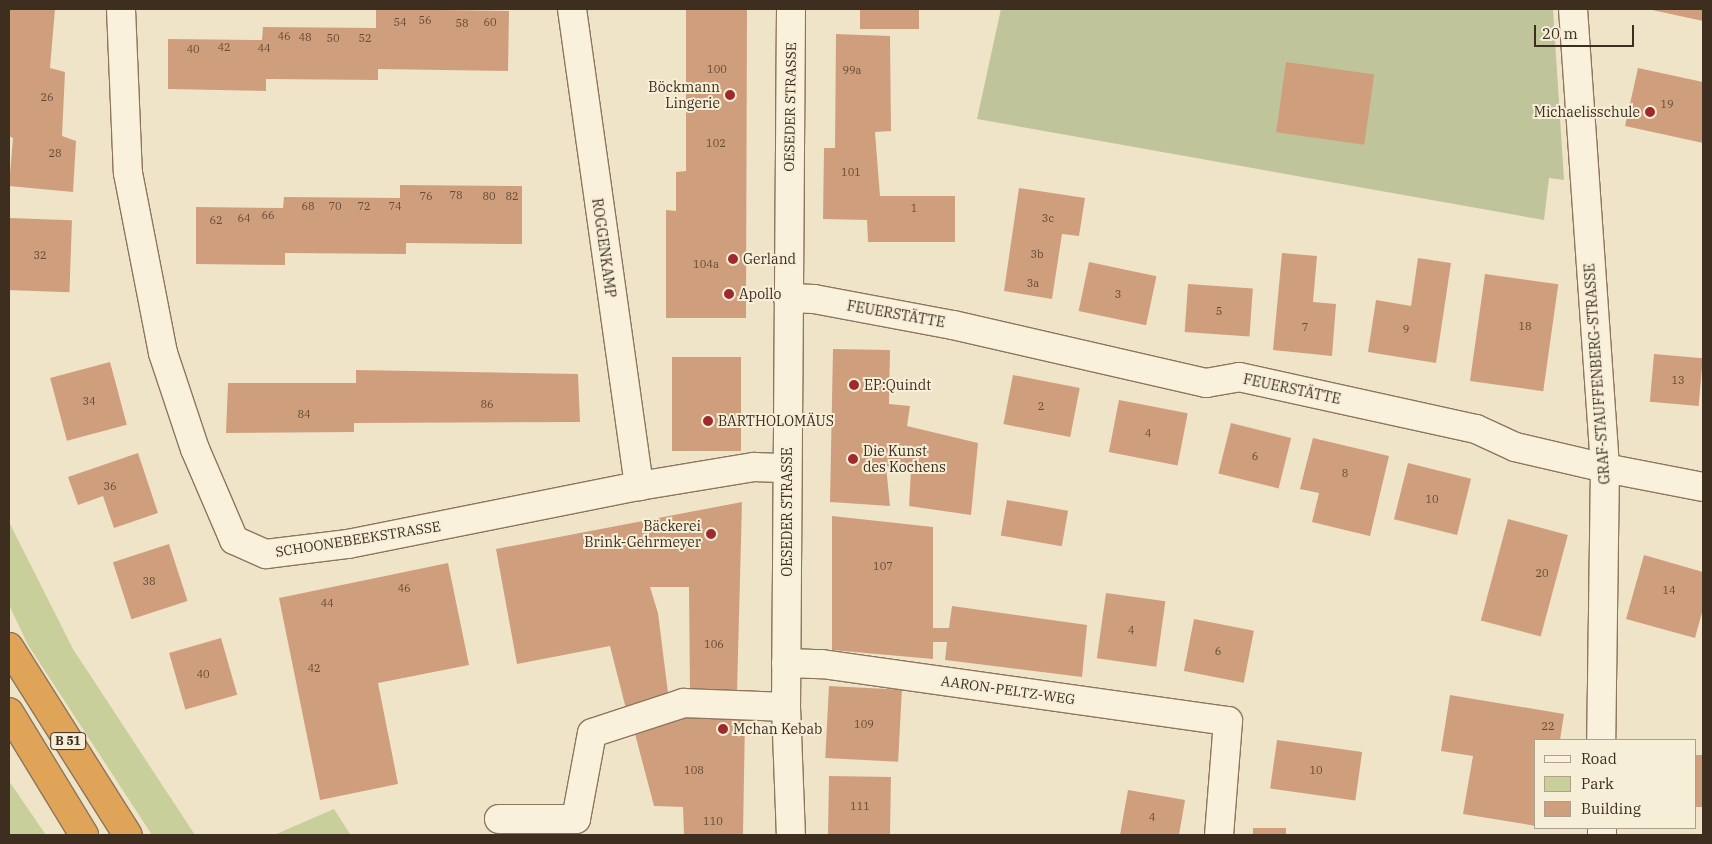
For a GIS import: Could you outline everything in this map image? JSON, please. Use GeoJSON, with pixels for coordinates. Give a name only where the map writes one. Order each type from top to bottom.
{"type":"FeatureCollection","features":[{"type":"Feature","properties":{"kind":"highway","name":"B 51"},"geometry":{"type":"LineString","coordinates":[[9,648],[128,835]]}},
{"type":"Feature","properties":{"kind":"highway","name":"B 51"},"geometry":{"type":"LineString","coordinates":[[9,712],[84,835]]}},
{"type":"Feature","properties":{"kind":"street","name":"SCHOONEBEEKSTRASSE"},"geometry":{"type":"LineString","coordinates":[[122,9],[128,173],[163,353],[195,449],[234,540],[266,554],[348,544],[639,486],[754,467],[787,468]]}},
{"type":"Feature","properties":{"kind":"street","name":"ROGGENKAMP"},"geometry":{"type":"LineString","coordinates":[[572,9],[639,486]]}},
{"type":"Feature","properties":{"kind":"street","name":"OESEDER STRASSE"},"geometry":{"type":"LineString","coordinates":[[791,9],[786,663],[791,835]]}},
{"type":"Feature","properties":{"kind":"street","name":"GRAF-STAUFFENBERG-STRASSE"},"geometry":{"type":"LineString","coordinates":[[1573,9],[1605,468],[1601,739]]}},
{"type":"Feature","properties":{"kind":"street","name":"FEUERSTÄTTE"},"geometry":{"type":"LineString","coordinates":[[788,298],[814,299],[953,324],[1206,383],[1239,377],[1476,429],[1514,447],[1605,468],[1703,487]]}},
{"type":"Feature","properties":{"kind":"street","name":"AARON-PELTZ-WEG"},"geometry":{"type":"LineString","coordinates":[[786,663],[822,664],[1228,721],[1219,835]]}},
{"type":"Feature","properties":{"kind":"street"},"geometry":{"type":"LineString","coordinates":[[499,819],[576,819],[592,733],[684,702],[786,707]]}},
{"type":"Feature","properties":{"kind":"green space"},"geometry":{"type":"Polygon","coordinates":[[[1001,9],[1553,9],[1564,180],[1549,178],[1544,220],[977,119],[1001,9]]]}},
{"type":"Feature","properties":{"kind":"green space"},"geometry":{"type":"Polygon","coordinates":[[[9,522],[73,649],[195,835],[152,835],[28,645],[9,605],[9,522]]]}},
{"type":"Feature","properties":{"kind":"green space"},"geometry":{"type":"Polygon","coordinates":[[[9,781],[46,835],[9,835],[9,781]]]}},
{"type":"Feature","properties":{"kind":"green space"},"geometry":{"type":"Polygon","coordinates":[[[334,809],[350,834],[274,835],[334,809]]]}},
{"type":"Feature","properties":{"kind":"building"},"geometry":{"type":"Polygon","coordinates":[[[9,9],[55,9],[50,68],[65,72],[62,136],[76,141],[73,192],[9,186],[13,138],[9,136],[9,9]]]}},
{"type":"Feature","properties":{"kind":"building"},"geometry":{"type":"Polygon","coordinates":[[[376,9],[509,11],[508,71],[378,69],[378,80],[266,79],[266,91],[168,89],[168,39],[262,40],[263,27],[376,28],[376,9]]]}},
{"type":"Feature","properties":{"kind":"building"},"geometry":{"type":"Polygon","coordinates":[[[686,9],[747,9],[746,318],[666,318],[666,210],[676,211],[676,172],[686,171],[686,9]]]}},
{"type":"Feature","properties":{"kind":"building"},"geometry":{"type":"Polygon","coordinates":[[[860,9],[919,9],[919,29],[860,29],[860,9]]]}},
{"type":"Feature","properties":{"kind":"building"},"geometry":{"type":"Polygon","coordinates":[[[1703,9],[1703,21],[1652,10],[1703,9]]]}},
{"type":"Feature","properties":{"kind":"building"},"geometry":{"type":"Polygon","coordinates":[[[836,34],[890,36],[891,131],[875,132],[880,196],[955,196],[955,242],[868,242],[867,220],[823,219],[824,148],[835,148],[836,34]]]}},
{"type":"Feature","properties":{"kind":"building"},"geometry":{"type":"Polygon","coordinates":[[[1286,62],[1374,74],[1364,145],[1276,132],[1286,62]]]}},
{"type":"Feature","properties":{"kind":"building"},"geometry":{"type":"Polygon","coordinates":[[[1638,68],[1703,82],[1703,143],[1625,126],[1638,68]]]}},
{"type":"Feature","properties":{"kind":"building"},"geometry":{"type":"Polygon","coordinates":[[[400,185],[522,186],[522,244],[406,243],[406,254],[285,253],[285,265],[196,264],[196,207],[283,208],[284,197],[400,198],[400,185]]]}},
{"type":"Feature","properties":{"kind":"building"},"geometry":{"type":"Polygon","coordinates":[[[1019,188],[1085,198],[1079,236],[1062,234],[1052,299],[1004,291],[1019,188]]]}},
{"type":"Feature","properties":{"kind":"building"},"geometry":{"type":"Polygon","coordinates":[[[9,218],[72,220],[69,292],[9,290],[9,218]]]}},
{"type":"Feature","properties":{"kind":"building"},"geometry":{"type":"Polygon","coordinates":[[[1282,253],[1317,256],[1313,302],[1336,304],[1332,356],[1273,350],[1282,253]]]}},
{"type":"Feature","properties":{"kind":"building"},"geometry":{"type":"Polygon","coordinates":[[[1418,258],[1451,263],[1436,363],[1368,352],[1376,300],[1411,306],[1418,258]]]}},
{"type":"Feature","properties":{"kind":"building"},"geometry":{"type":"Polygon","coordinates":[[[1089,262],[1156,276],[1146,325],[1079,311],[1089,262]]]}},
{"type":"Feature","properties":{"kind":"building"},"geometry":{"type":"Polygon","coordinates":[[[1485,274],[1558,284],[1543,391],[1470,381],[1485,274]]]}},
{"type":"Feature","properties":{"kind":"building"},"geometry":{"type":"Polygon","coordinates":[[[1188,284],[1253,289],[1249,336],[1185,332],[1188,284]]]}},
{"type":"Feature","properties":{"kind":"building"},"geometry":{"type":"Polygon","coordinates":[[[833,349],[890,350],[889,404],[910,406],[907,426],[978,443],[971,515],[909,506],[911,471],[886,466],[890,506],[830,502],[833,349]]]}},
{"type":"Feature","properties":{"kind":"building"},"geometry":{"type":"Polygon","coordinates":[[[1654,354],[1703,358],[1699,406],[1650,402],[1654,354]]]}},
{"type":"Feature","properties":{"kind":"building"},"geometry":{"type":"Polygon","coordinates":[[[672,357],[741,357],[741,451],[672,451],[672,357]]]}},
{"type":"Feature","properties":{"kind":"building"},"geometry":{"type":"Polygon","coordinates":[[[110,362],[127,425],[67,441],[50,378],[110,362]]]}},
{"type":"Feature","properties":{"kind":"building"},"geometry":{"type":"Polygon","coordinates":[[[356,370],[578,374],[580,422],[354,423],[354,432],[226,433],[228,383],[356,383],[356,370]]]}},
{"type":"Feature","properties":{"kind":"building"},"geometry":{"type":"Polygon","coordinates":[[[1013,375],[1080,388],[1070,437],[1003,424],[1013,375]]]}},
{"type":"Feature","properties":{"kind":"building"},"geometry":{"type":"Polygon","coordinates":[[[1119,400],[1188,413],[1178,465],[1109,452],[1119,400]]]}},
{"type":"Feature","properties":{"kind":"building"},"geometry":{"type":"Polygon","coordinates":[[[1231,423],[1291,438],[1279,488],[1218,473],[1231,423]]]}},
{"type":"Feature","properties":{"kind":"building"},"geometry":{"type":"Polygon","coordinates":[[[1313,438],[1389,456],[1370,536],[1312,522],[1319,493],[1300,489],[1313,438]]]}},
{"type":"Feature","properties":{"kind":"building"},"geometry":{"type":"Polygon","coordinates":[[[138,453],[158,513],[114,528],[103,496],[78,505],[68,477],[138,453]]]}},
{"type":"Feature","properties":{"kind":"building"},"geometry":{"type":"Polygon","coordinates":[[[1408,463],[1471,479],[1457,535],[1394,519],[1408,463]]]}},
{"type":"Feature","properties":{"kind":"building"},"geometry":{"type":"Polygon","coordinates":[[[1007,500],[1068,511],[1062,546],[1001,535],[1007,500]]]}},
{"type":"Feature","properties":{"kind":"building"},"geometry":{"type":"Polygon","coordinates":[[[742,502],[737,693],[690,692],[689,587],[650,587],[658,613],[669,701],[626,709],[610,646],[517,664],[496,549],[742,502]]]}},
{"type":"Feature","properties":{"kind":"building"},"geometry":{"type":"Polygon","coordinates":[[[832,516],[933,527],[933,628],[949,628],[952,606],[1087,625],[1082,677],[945,660],[947,642],[933,642],[933,659],[832,650],[832,516]]]}},
{"type":"Feature","properties":{"kind":"building"},"geometry":{"type":"Polygon","coordinates":[[[1508,519],[1568,535],[1541,636],[1481,620],[1508,519]]]}},
{"type":"Feature","properties":{"kind":"building"},"geometry":{"type":"Polygon","coordinates":[[[169,544],[188,601],[131,619],[113,562],[169,544]]]}},
{"type":"Feature","properties":{"kind":"building"},"geometry":{"type":"Polygon","coordinates":[[[1644,555],[1703,572],[1703,609],[1695,638],[1626,619],[1644,555]]]}},
{"type":"Feature","properties":{"kind":"building"},"geometry":{"type":"Polygon","coordinates":[[[448,563],[469,665],[378,683],[398,784],[320,800],[279,598],[448,563]]]}},
{"type":"Feature","properties":{"kind":"building"},"geometry":{"type":"Polygon","coordinates":[[[1106,593],[1165,601],[1156,667],[1097,658],[1106,593]]]}},
{"type":"Feature","properties":{"kind":"building"},"geometry":{"type":"Polygon","coordinates":[[[1194,619],[1254,631],[1244,683],[1184,671],[1194,619]]]}},
{"type":"Feature","properties":{"kind":"building"},"geometry":{"type":"Polygon","coordinates":[[[221,638],[237,695],[185,710],[169,653],[221,638]]]}},
{"type":"Feature","properties":{"kind":"building"},"geometry":{"type":"Polygon","coordinates":[[[829,686],[902,690],[898,762],[825,758],[829,686]]]}},
{"type":"Feature","properties":{"kind":"building"},"geometry":{"type":"Polygon","coordinates":[[[1450,695],[1564,714],[1560,739],[1534,739],[1534,826],[1463,814],[1473,756],[1441,751],[1450,695]]]}},
{"type":"Feature","properties":{"kind":"building"},"geometry":{"type":"Polygon","coordinates":[[[693,715],[745,720],[743,835],[684,835],[683,807],[654,806],[635,734],[693,715]]]}},
{"type":"Feature","properties":{"kind":"building"},"geometry":{"type":"Polygon","coordinates":[[[1277,740],[1362,752],[1355,800],[1270,789],[1277,740]]]}},
{"type":"Feature","properties":{"kind":"building"},"geometry":{"type":"Polygon","coordinates":[[[1697,755],[1703,755],[1703,807],[1697,807],[1697,755]]]}},
{"type":"Feature","properties":{"kind":"building"},"geometry":{"type":"Polygon","coordinates":[[[829,776],[891,777],[890,835],[828,835],[829,776]]]}},
{"type":"Feature","properties":{"kind":"building"},"geometry":{"type":"Polygon","coordinates":[[[1128,790],[1185,800],[1179,835],[1120,835],[1128,790]]]}},
{"type":"Feature","properties":{"kind":"building"},"geometry":{"type":"Polygon","coordinates":[[[1253,828],[1286,828],[1286,835],[1253,835],[1253,828]]]}},
{"type":"Feature","properties":{"kind":"place","name":"Böckmann Lingerie"},"geometry":{"type":"Point","coordinates":[730,95]}},
{"type":"Feature","properties":{"kind":"place","name":"Michaelisschule"},"geometry":{"type":"Point","coordinates":[1650,112]}},
{"type":"Feature","properties":{"kind":"place","name":"Gerland"},"geometry":{"type":"Point","coordinates":[733,259]}},
{"type":"Feature","properties":{"kind":"place","name":"Apollo"},"geometry":{"type":"Point","coordinates":[729,294]}},
{"type":"Feature","properties":{"kind":"place","name":"EP:Quindt"},"geometry":{"type":"Point","coordinates":[854,385]}},
{"type":"Feature","properties":{"kind":"place","name":"BARTHOLOMÄUS"},"geometry":{"type":"Point","coordinates":[708,421]}},
{"type":"Feature","properties":{"kind":"place","name":"Die Kunst des Kochens"},"geometry":{"type":"Point","coordinates":[853,459]}},
{"type":"Feature","properties":{"kind":"place","name":"Bäckerei Brink-Gehrmeyer"},"geometry":{"type":"Point","coordinates":[711,534]}},
{"type":"Feature","properties":{"kind":"place","name":"Mchan Kebab"},"geometry":{"type":"Point","coordinates":[723,729]}}]}
